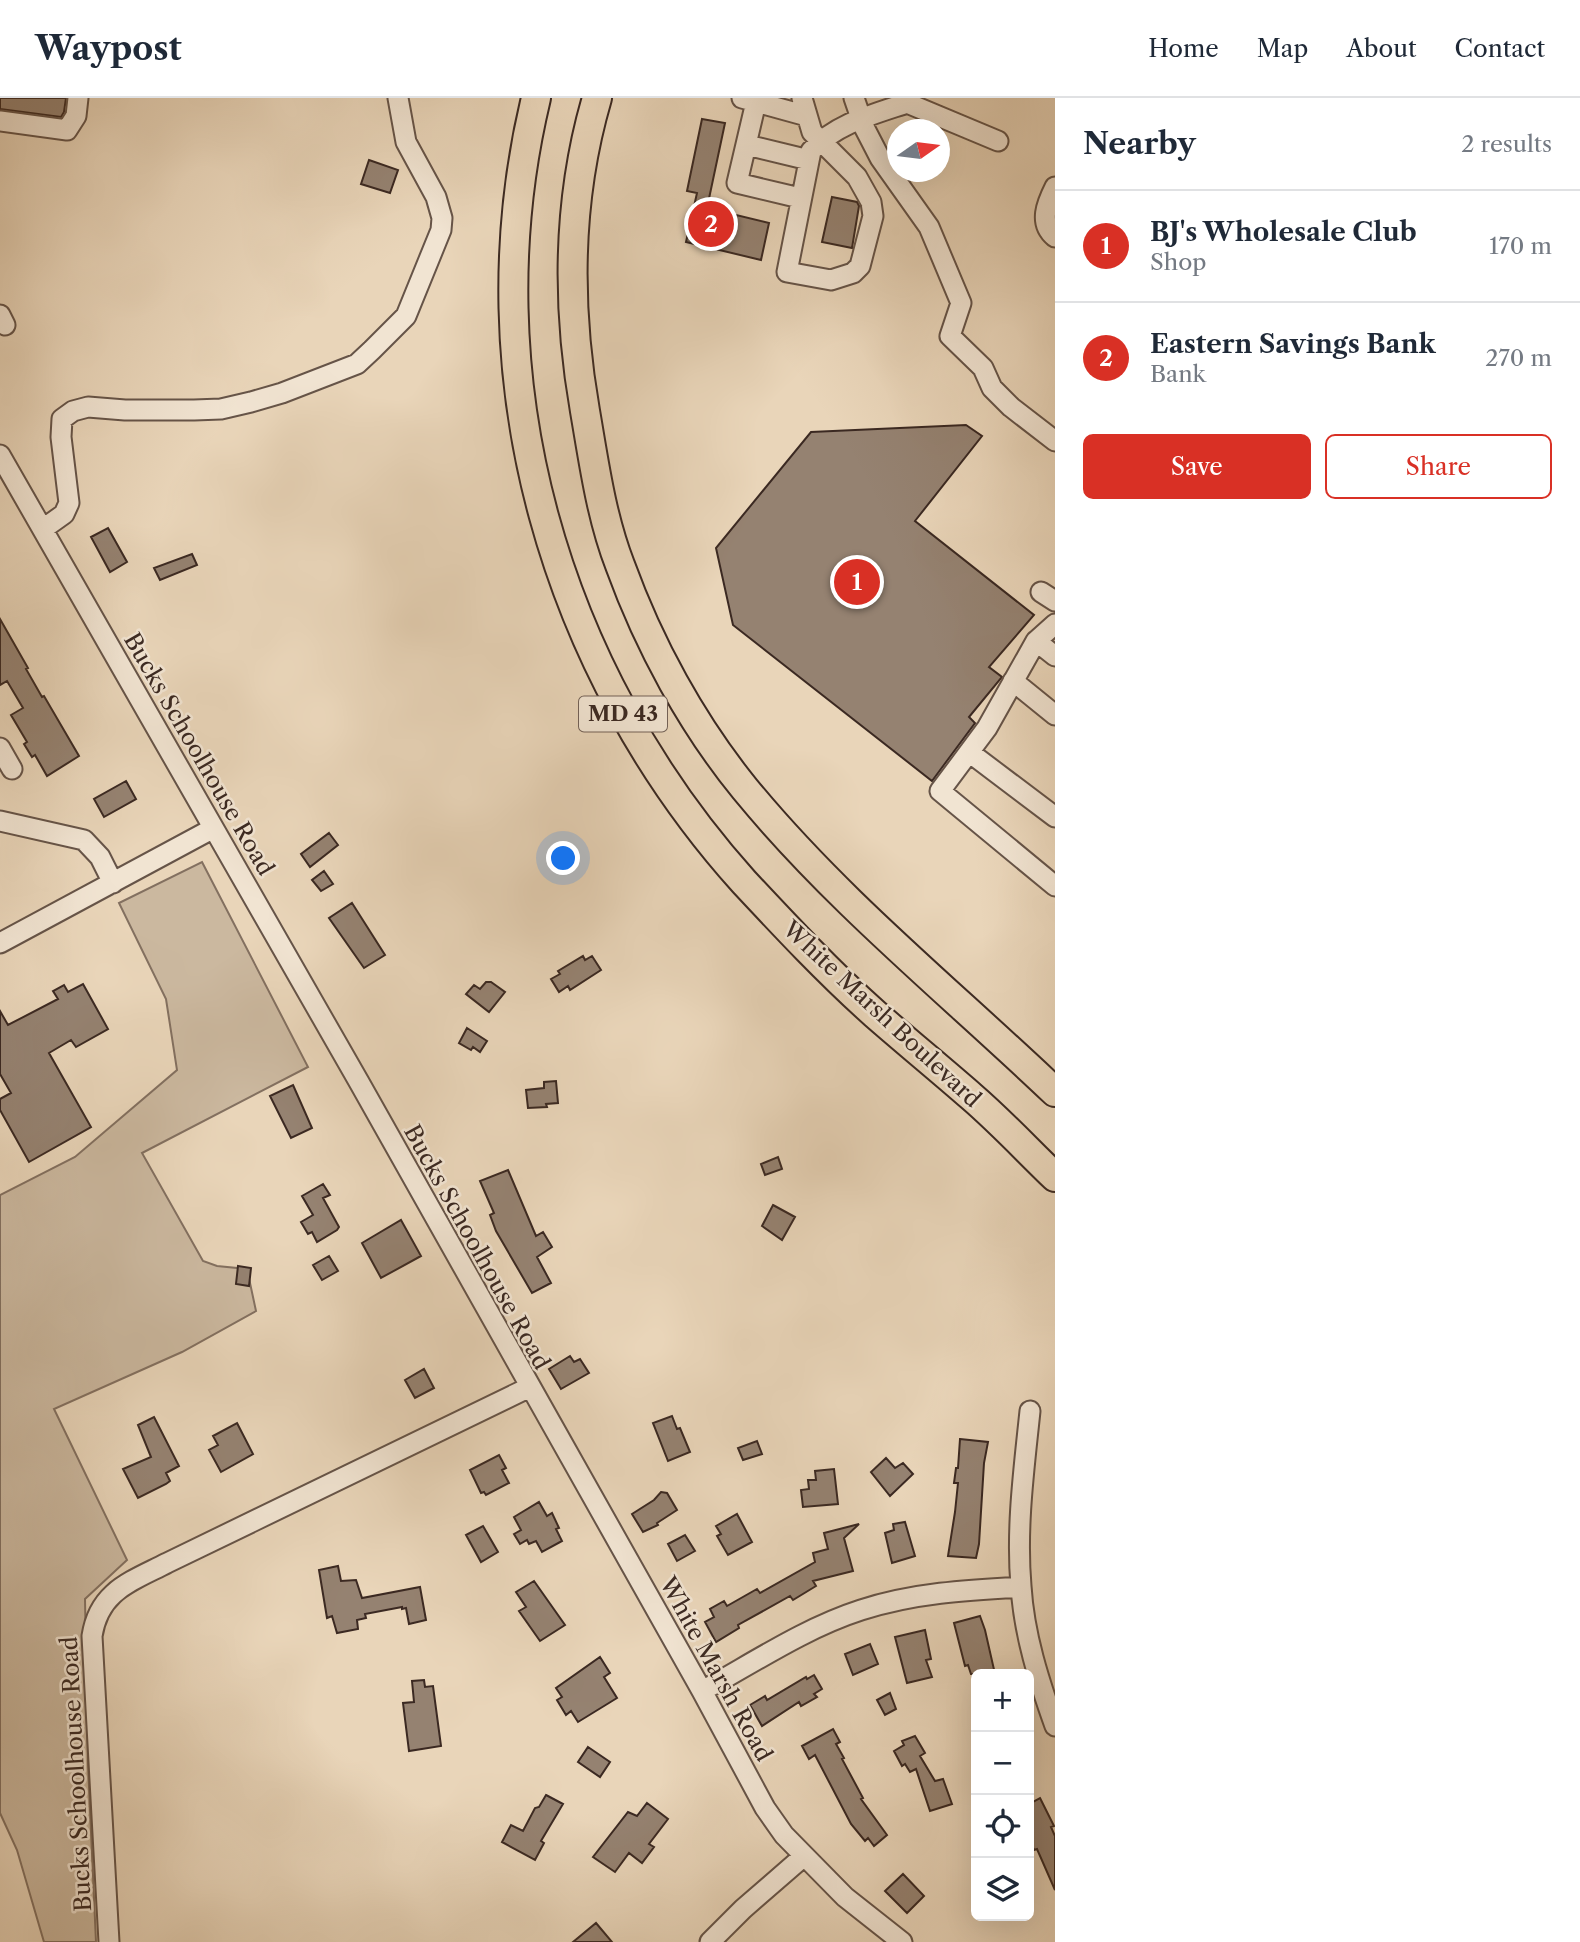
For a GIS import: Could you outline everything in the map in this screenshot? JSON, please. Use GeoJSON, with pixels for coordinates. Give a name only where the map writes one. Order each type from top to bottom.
{"type":"FeatureCollection","features":[{"type":"Feature","properties":{"kind":"highway","name":"White Marsh Boulevard"},"geometry":{"type":"LineString","coordinates":[[536,98],[525,152],[515,239],[514,301],[520,404],[533,475],[550,543],[597,664],[626,720],[662,777],[709,840],[746,883],[873,1012],[975,1099],[1055,1177]]}},
{"type":"Feature","properties":{"kind":"highway","name":"MD 43"},"geometry":{"type":"LineString","coordinates":[[597,98],[576,206],[572,266],[574,329],[582,397],[598,489],[619,564],[669,676],[744,788],[813,866],[1055,1092]]}},
{"type":"Feature","properties":{"kind":"street"},"geometry":{"type":"LineString","coordinates":[[0,121],[67,130],[76,116],[78,98]]}},
{"type":"Feature","properties":{"kind":"street"},"geometry":{"type":"LineString","coordinates":[[43,529],[64,514],[69,503],[61,437],[62,419],[73,411],[88,407],[125,410],[221,409],[251,402],[357,364],[407,316],[437,244],[442,218],[436,197],[406,142],[398,98]]}},
{"type":"Feature","properties":{"kind":"street"},"geometry":{"type":"LineString","coordinates":[[854,98],[880,158],[929,227],[961,303],[950,336],[983,368],[992,388],[1011,407],[1055,441]]}},
{"type":"Feature","properties":{"kind":"street"},"geometry":{"type":"LineString","coordinates":[[800,198],[737,183],[747,145],[749,100],[804,107],[812,132],[820,141],[857,177],[871,202],[873,216],[860,267],[853,274],[831,280],[787,272],[811,151],[820,141],[862,118],[907,103],[998,141]]}},
{"type":"Feature","properties":{"kind":"street"},"geometry":{"type":"LineString","coordinates":[[747,145],[809,160]]}},
{"type":"Feature","properties":{"kind":"street"},"geometry":{"type":"LineString","coordinates":[[1055,187],[1045,212],[1050,233],[1055,237]]}},
{"type":"Feature","properties":{"kind":"street","name":"Bucks Schoolhouse Road"},"geometry":{"type":"LineString","coordinates":[[0,455],[359,1082],[530,1387],[167,1563],[115,1591],[105,1601],[94,1622],[92,1636],[109,1942]]}},
{"type":"Feature","properties":{"kind":"street"},"geometry":{"type":"LineString","coordinates":[[1055,624],[1036,641],[986,728],[940,791],[1055,886]]}},
{"type":"Feature","properties":{"kind":"street"},"geometry":{"type":"LineString","coordinates":[[1036,641],[1055,656]]}},
{"type":"Feature","properties":{"kind":"street"},"geometry":{"type":"LineString","coordinates":[[1013,681],[1055,715]]}},
{"type":"Feature","properties":{"kind":"street"},"geometry":{"type":"LineString","coordinates":[[0,748],[12,769]]}},
{"type":"Feature","properties":{"kind":"street"},"geometry":{"type":"LineString","coordinates":[[969,752],[1055,817]]}},
{"type":"Feature","properties":{"kind":"street"},"geometry":{"type":"LineString","coordinates":[[0,821],[84,840],[100,857],[113,883]]}},
{"type":"Feature","properties":{"kind":"street"},"geometry":{"type":"LineString","coordinates":[[2,937],[113,883],[212,829]]}},
{"type":"Feature","properties":{"kind":"street","name":"White Marsh Road"},"geometry":{"type":"LineString","coordinates":[[530,1387],[765,1808],[804,1856],[845,1897],[902,1942]]}},
{"type":"Feature","properties":{"kind":"street"},"geometry":{"type":"LineString","coordinates":[[1030,1410],[1020,1510],[1021,1587],[1028,1635],[1039,1681],[1055,1726]]}},
{"type":"Feature","properties":{"kind":"street"},"geometry":{"type":"LineString","coordinates":[[702,1691],[811,1631],[862,1609],[950,1591],[1021,1587]]}},
{"type":"Feature","properties":{"kind":"street"},"geometry":{"type":"LineString","coordinates":[[710,1942],[804,1856]]}},
{"type":"Feature","properties":{"kind":"shaded area"},"geometry":{"type":"Polygon","coordinates":[[[202,862],[308,1067],[142,1153],[203,1261],[217,1266],[247,1269],[256,1311],[182,1352],[54,1409],[127,1560],[85,1599],[88,1765],[96,1942],[44,1942],[17,1850],[0,1813],[0,1195],[75,1157],[177,1070],[166,999],[119,903],[202,862]]]}},
{"type":"Feature","properties":{"kind":"building"},"geometry":{"type":"Polygon","coordinates":[[[0,98],[66,98],[61,117],[0,109],[0,98]]]}},
{"type":"Feature","properties":{"kind":"building"},"geometry":{"type":"Polygon","coordinates":[[[702,119],[725,123],[707,208],[769,223],[761,260],[686,242],[697,193],[687,191],[702,119]]]}},
{"type":"Feature","properties":{"kind":"building"},"geometry":{"type":"Polygon","coordinates":[[[369,160],[398,170],[390,193],[361,184],[369,160]]]}},
{"type":"Feature","properties":{"kind":"building"},"geometry":{"type":"Polygon","coordinates":[[[832,197],[857,202],[859,206],[852,248],[822,242],[832,197]]]}},
{"type":"Feature","properties":{"kind":"building"},"geometry":{"type":"Polygon","coordinates":[[[966,425],[982,436],[915,521],[1034,615],[989,667],[1002,677],[969,717],[975,723],[932,781],[733,625],[716,548],[811,432],[966,425]]]}},
{"type":"Feature","properties":{"kind":"building"},"geometry":{"type":"Polygon","coordinates":[[[108,528],[127,562],[110,572],[91,537],[108,528]]]}},
{"type":"Feature","properties":{"kind":"building"},"geometry":{"type":"Polygon","coordinates":[[[192,554],[197,565],[160,580],[154,568],[192,554]]]}},
{"type":"Feature","properties":{"kind":"building"},"geometry":{"type":"Polygon","coordinates":[[[0,619],[42,697],[44,696],[79,756],[47,776],[35,755],[32,757],[24,744],[27,742],[11,715],[23,708],[7,681],[0,685],[0,619]]]}},
{"type":"Feature","properties":{"kind":"building"},"geometry":{"type":"Polygon","coordinates":[[[126,781],[136,799],[104,817],[94,799],[126,781]]]}},
{"type":"Feature","properties":{"kind":"building"},"geometry":{"type":"Polygon","coordinates":[[[329,833],[338,845],[310,867],[301,854],[329,833]]]}},
{"type":"Feature","properties":{"kind":"building"},"geometry":{"type":"Polygon","coordinates":[[[324,871],[333,884],[321,891],[312,880],[324,871]]]}},
{"type":"Feature","properties":{"kind":"building"},"geometry":{"type":"Polygon","coordinates":[[[352,903],[385,955],[364,968],[329,918],[352,903]]]}},
{"type":"Feature","properties":{"kind":"building"},"geometry":{"type":"Polygon","coordinates":[[[583,956],[585,960],[592,956],[601,970],[570,990],[568,986],[559,992],[551,979],[560,974],[558,971],[583,956]]]}},
{"type":"Feature","properties":{"kind":"building"},"geometry":{"type":"Polygon","coordinates":[[[486,982],[491,982],[505,992],[489,1012],[466,994],[474,985],[480,989],[486,982]]]}},
{"type":"Feature","properties":{"kind":"building"},"geometry":{"type":"Polygon","coordinates":[[[83,984],[108,1029],[76,1047],[71,1040],[49,1053],[91,1127],[29,1162],[0,1110],[0,1099],[11,1093],[0,1074],[0,1011],[8,1025],[58,999],[53,991],[64,985],[68,992],[83,984]]]}},
{"type":"Feature","properties":{"kind":"building"},"geometry":{"type":"Polygon","coordinates":[[[467,1028],[487,1041],[480,1052],[459,1043],[467,1028]]]}},
{"type":"Feature","properties":{"kind":"building"},"geometry":{"type":"Polygon","coordinates":[[[556,1081],[558,1103],[546,1104],[547,1107],[528,1108],[526,1090],[544,1088],[544,1082],[556,1081]]]}},
{"type":"Feature","properties":{"kind":"building"},"geometry":{"type":"Polygon","coordinates":[[[293,1085],[312,1128],[291,1138],[270,1096],[293,1085]]]}},
{"type":"Feature","properties":{"kind":"building"},"geometry":{"type":"Polygon","coordinates":[[[778,1157],[782,1169],[765,1175],[761,1164],[778,1157]]]}},
{"type":"Feature","properties":{"kind":"building"},"geometry":{"type":"Polygon","coordinates":[[[508,1170],[536,1236],[543,1232],[552,1247],[537,1257],[551,1283],[532,1293],[496,1231],[490,1215],[494,1213],[480,1181],[508,1170]]]}},
{"type":"Feature","properties":{"kind":"building"},"geometry":{"type":"Polygon","coordinates":[[[323,1184],[330,1195],[323,1198],[339,1227],[317,1242],[312,1232],[308,1234],[301,1222],[313,1215],[302,1196],[323,1184]]]}},
{"type":"Feature","properties":{"kind":"building"},"geometry":{"type":"Polygon","coordinates":[[[773,1205],[795,1217],[782,1240],[762,1226],[773,1205]]]}},
{"type":"Feature","properties":{"kind":"building"},"geometry":{"type":"Polygon","coordinates":[[[401,1220],[421,1256],[381,1278],[362,1243],[401,1220]]]}},
{"type":"Feature","properties":{"kind":"building"},"geometry":{"type":"Polygon","coordinates":[[[329,1256],[338,1271],[322,1280],[313,1265],[329,1256]]]}},
{"type":"Feature","properties":{"kind":"building"},"geometry":{"type":"Polygon","coordinates":[[[238,1266],[251,1268],[249,1286],[236,1284],[238,1266]]]}},
{"type":"Feature","properties":{"kind":"building"},"geometry":{"type":"Polygon","coordinates":[[[570,1356],[574,1362],[580,1359],[589,1373],[561,1389],[549,1369],[570,1356]]]}},
{"type":"Feature","properties":{"kind":"building"},"geometry":{"type":"Polygon","coordinates":[[[424,1369],[434,1388],[415,1398],[405,1380],[424,1369]]]}},
{"type":"Feature","properties":{"kind":"building"},"geometry":{"type":"Polygon","coordinates":[[[672,1416],[690,1452],[668,1461],[653,1423],[672,1416]]]}},
{"type":"Feature","properties":{"kind":"building"},"geometry":{"type":"Polygon","coordinates":[[[154,1417],[179,1466],[166,1473],[170,1481],[138,1498],[123,1469],[151,1457],[138,1425],[154,1417]]]}},
{"type":"Feature","properties":{"kind":"building"},"geometry":{"type":"Polygon","coordinates":[[[237,1423],[253,1454],[221,1472],[209,1450],[218,1445],[213,1436],[237,1423]]]}},
{"type":"Feature","properties":{"kind":"building"},"geometry":{"type":"Polygon","coordinates":[[[960,1439],[988,1442],[976,1558],[948,1556],[958,1483],[954,1483],[960,1439]]]}},
{"type":"Feature","properties":{"kind":"building"},"geometry":{"type":"Polygon","coordinates":[[[757,1441],[762,1454],[743,1460],[738,1448],[757,1441]]]}},
{"type":"Feature","properties":{"kind":"building"},"geometry":{"type":"Polygon","coordinates":[[[499,1455],[506,1468],[502,1470],[509,1483],[486,1495],[481,1493],[470,1470],[499,1455]]]}},
{"type":"Feature","properties":{"kind":"building"},"geometry":{"type":"Polygon","coordinates":[[[886,1458],[895,1468],[903,1463],[913,1474],[890,1496],[871,1472],[886,1458]]]}},
{"type":"Feature","properties":{"kind":"building"},"geometry":{"type":"Polygon","coordinates":[[[834,1469],[838,1504],[803,1507],[801,1490],[809,1489],[808,1480],[816,1480],[815,1471],[834,1469]]]}},
{"type":"Feature","properties":{"kind":"building"},"geometry":{"type":"Polygon","coordinates":[[[661,1492],[667,1493],[677,1510],[657,1523],[658,1525],[643,1532],[632,1514],[654,1500],[661,1492]]]}},
{"type":"Feature","properties":{"kind":"building"},"geometry":{"type":"Polygon","coordinates":[[[539,1502],[547,1516],[552,1513],[562,1541],[542,1552],[536,1541],[529,1544],[527,1540],[520,1544],[514,1534],[521,1530],[514,1517],[539,1502]]]}},
{"type":"Feature","properties":{"kind":"building"},"geometry":{"type":"Polygon","coordinates":[[[737,1514],[752,1542],[728,1555],[717,1536],[721,1534],[716,1526],[737,1514]]]}},
{"type":"Feature","properties":{"kind":"building"},"geometry":{"type":"Polygon","coordinates":[[[905,1522],[915,1556],[892,1563],[885,1533],[894,1530],[893,1524],[905,1522]]]}},
{"type":"Feature","properties":{"kind":"building"},"geometry":{"type":"Polygon","coordinates":[[[859,1524],[844,1538],[853,1571],[813,1581],[816,1586],[793,1600],[790,1596],[738,1625],[739,1628],[716,1642],[705,1622],[714,1617],[710,1609],[724,1601],[727,1606],[757,1589],[760,1593],[815,1562],[813,1553],[828,1549],[824,1533],[859,1524]]]}},
{"type":"Feature","properties":{"kind":"building"},"geometry":{"type":"Polygon","coordinates":[[[483,1526],[498,1552],[481,1562],[466,1535],[483,1526]]]}},
{"type":"Feature","properties":{"kind":"building"},"geometry":{"type":"Polygon","coordinates":[[[685,1535],[695,1551],[677,1561],[668,1544],[685,1535]]]}},
{"type":"Feature","properties":{"kind":"building"},"geometry":{"type":"Polygon","coordinates":[[[338,1566],[341,1581],[356,1580],[362,1598],[420,1587],[426,1620],[409,1624],[406,1608],[402,1607],[365,1614],[366,1618],[357,1620],[358,1629],[337,1633],[332,1616],[327,1618],[319,1570],[338,1566]]]}},
{"type":"Feature","properties":{"kind":"building"},"geometry":{"type":"Polygon","coordinates":[[[534,1581],[565,1625],[540,1641],[519,1611],[526,1607],[516,1592],[534,1581]]]}},
{"type":"Feature","properties":{"kind":"building"},"geometry":{"type":"Polygon","coordinates":[[[980,1616],[994,1669],[971,1669],[971,1674],[968,1665],[965,1666],[954,1623],[980,1616]]]}},
{"type":"Feature","properties":{"kind":"building"},"geometry":{"type":"Polygon","coordinates":[[[925,1630],[931,1659],[926,1660],[932,1677],[907,1683],[895,1637],[925,1630]]]}},
{"type":"Feature","properties":{"kind":"building"},"geometry":{"type":"Polygon","coordinates":[[[870,1644],[878,1664],[853,1675],[845,1654],[870,1644]]]}},
{"type":"Feature","properties":{"kind":"building"},"geometry":{"type":"Polygon","coordinates":[[[600,1657],[610,1673],[604,1677],[617,1698],[578,1722],[571,1711],[566,1715],[557,1700],[562,1697],[556,1688],[600,1657]]]}},
{"type":"Feature","properties":{"kind":"building"},"geometry":{"type":"Polygon","coordinates":[[[814,1675],[822,1689],[814,1694],[817,1697],[801,1706],[799,1702],[762,1726],[750,1705],[765,1696],[767,1700],[814,1675]]]}},
{"type":"Feature","properties":{"kind":"building"},"geometry":{"type":"Polygon","coordinates":[[[424,1680],[425,1687],[433,1686],[441,1746],[409,1751],[403,1703],[414,1702],[412,1681],[424,1680]]]}},
{"type":"Feature","properties":{"kind":"building"},"geometry":{"type":"Polygon","coordinates":[[[890,1693],[896,1709],[885,1715],[877,1700],[890,1693]]]}},
{"type":"Feature","properties":{"kind":"building"},"geometry":{"type":"Polygon","coordinates":[[[833,1729],[840,1742],[836,1744],[844,1758],[842,1759],[863,1798],[861,1799],[887,1835],[874,1846],[868,1838],[865,1841],[851,1824],[815,1755],[809,1759],[802,1746],[833,1729]]]}},
{"type":"Feature","properties":{"kind":"building"},"geometry":{"type":"Polygon","coordinates":[[[915,1736],[925,1753],[920,1756],[935,1781],[943,1779],[952,1804],[930,1811],[916,1769],[910,1772],[905,1764],[902,1766],[894,1751],[904,1745],[902,1741],[915,1736]]]}},
{"type":"Feature","properties":{"kind":"building"},"geometry":{"type":"Polygon","coordinates":[[[588,1747],[610,1762],[600,1777],[578,1762],[588,1747]]]}},
{"type":"Feature","properties":{"kind":"building"},"geometry":{"type":"Polygon","coordinates":[[[546,1795],[563,1804],[541,1841],[544,1843],[535,1860],[502,1842],[511,1825],[523,1831],[535,1808],[539,1807],[546,1795]]]}},
{"type":"Feature","properties":{"kind":"building"},"geometry":{"type":"Polygon","coordinates":[[[1040,1798],[1054,1826],[1051,1827],[1055,1836],[1055,1890],[1037,1849],[1034,1850],[1034,1801],[1040,1798]]]}},
{"type":"Feature","properties":{"kind":"building"},"geometry":{"type":"Polygon","coordinates":[[[647,1803],[668,1819],[649,1844],[654,1847],[642,1863],[629,1853],[615,1872],[593,1857],[628,1812],[637,1816],[647,1803]]]}},
{"type":"Feature","properties":{"kind":"building"},"geometry":{"type":"Polygon","coordinates":[[[903,1874],[924,1896],[907,1913],[885,1891],[903,1874]]]}},
{"type":"Feature","properties":{"kind":"building"},"geometry":{"type":"Polygon","coordinates":[[[596,1923],[612,1942],[573,1942],[596,1923]]]}},
{"type":"Feature","properties":{"kind":"place","name":"Eastern Savings Bank"},"geometry":{"type":"Point","coordinates":[711,224]}},
{"type":"Feature","properties":{"kind":"place","name":"BJ's Wholesale Club"},"geometry":{"type":"Point","coordinates":[857,582]}}]}
